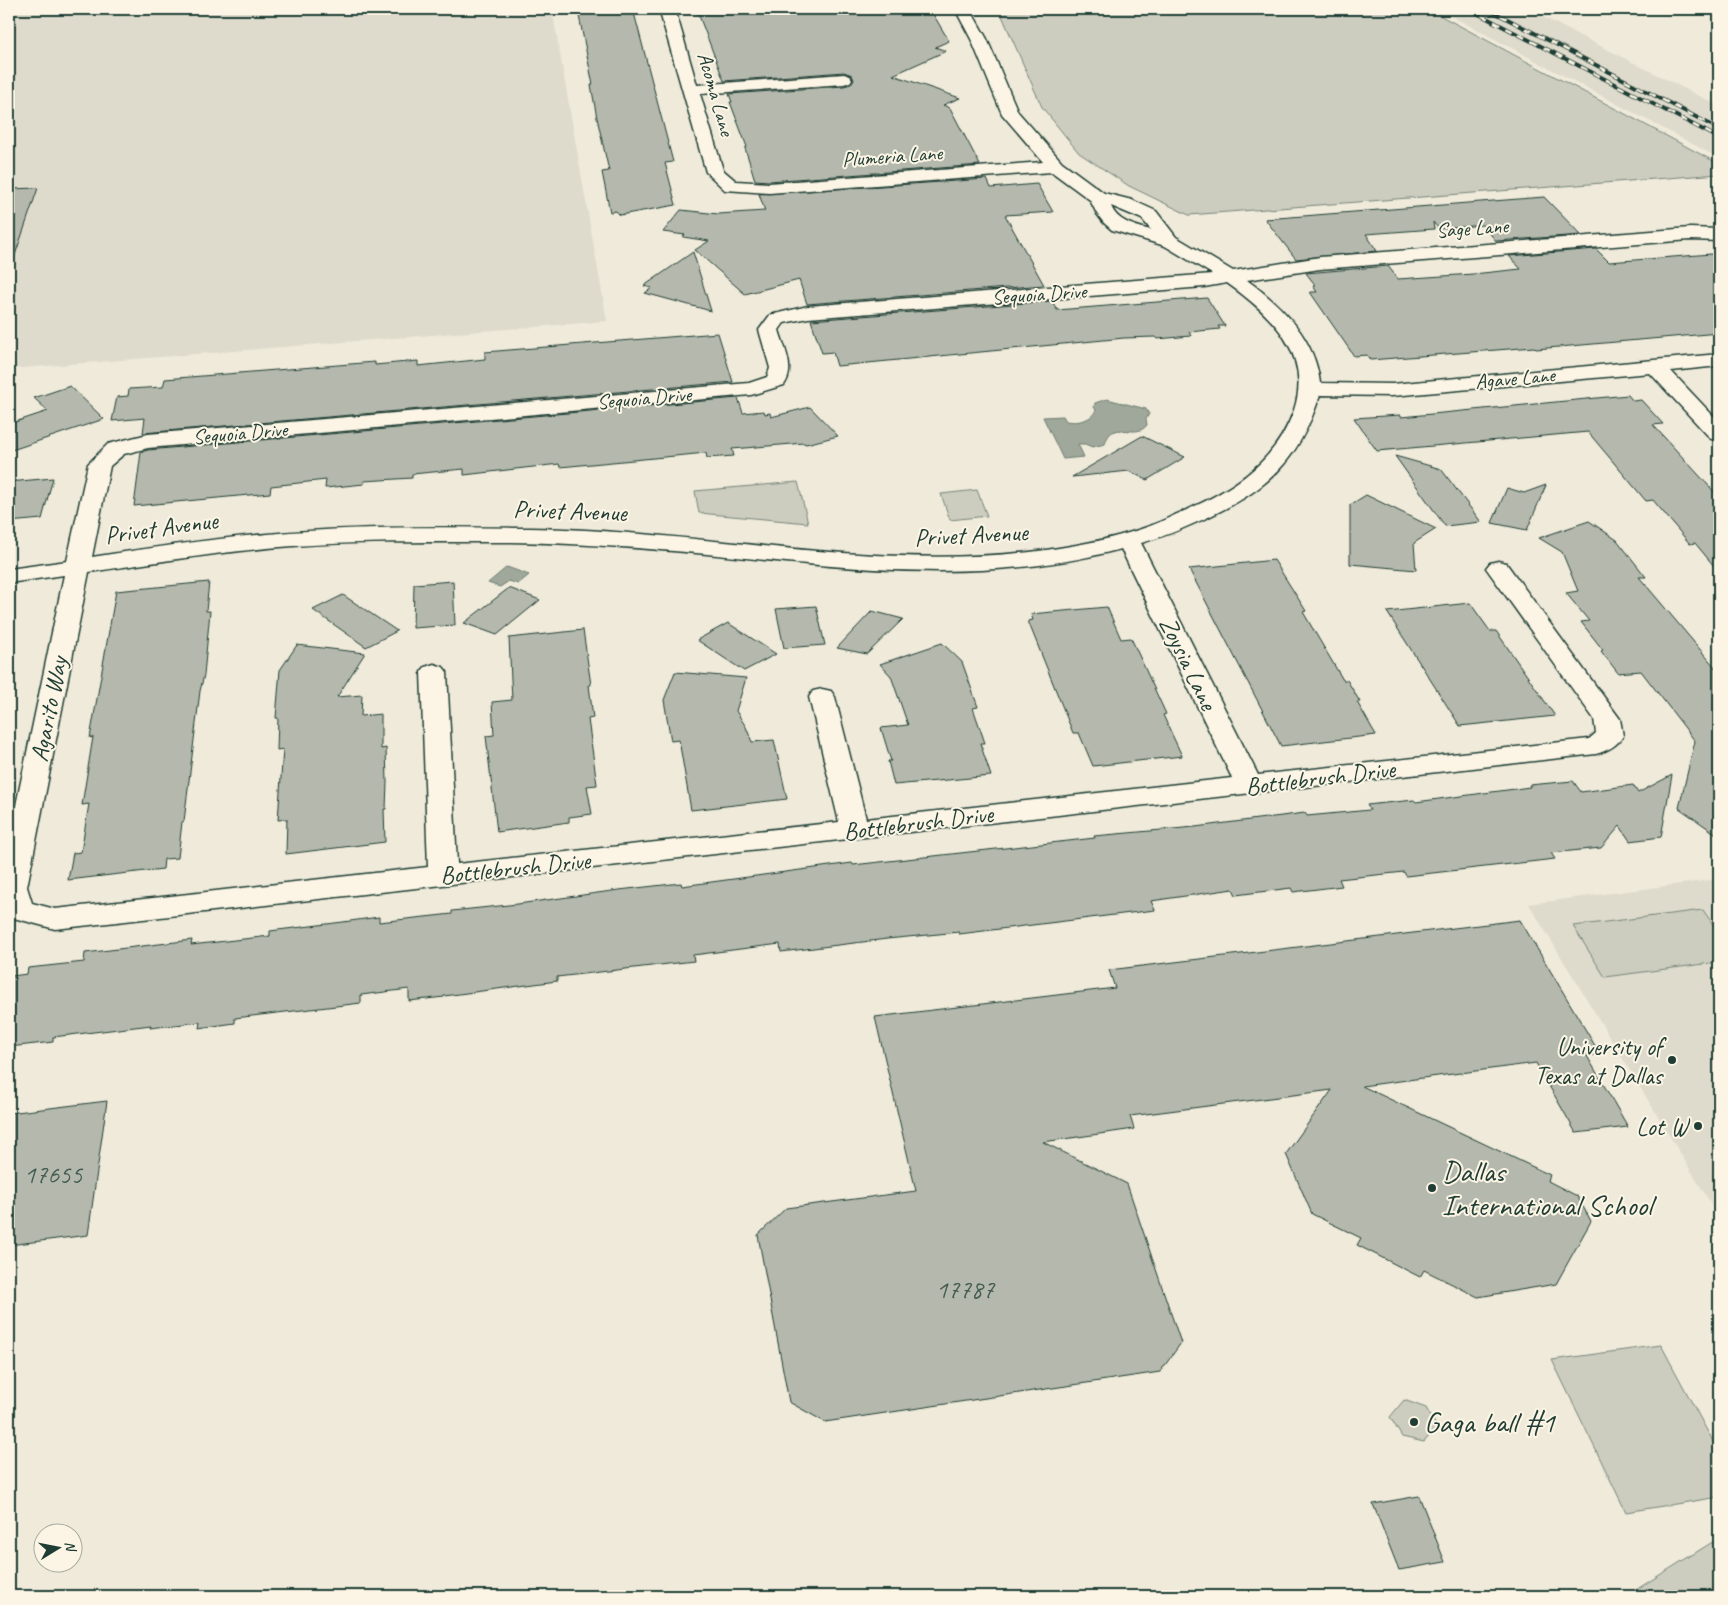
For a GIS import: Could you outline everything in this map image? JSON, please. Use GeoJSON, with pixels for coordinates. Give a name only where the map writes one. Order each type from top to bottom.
{"type":"FeatureCollection","features":[{"type":"Feature","properties":{"kind":"street","name":"Acoma Lane"},"geometry":{"type":"LineString","coordinates":[[667,9],[716,172],[731,186]]}},
{"type":"Feature","properties":{"kind":"street"},"geometry":{"type":"LineString","coordinates":[[963,9],[979,39],[1010,114],[1056,166],[1098,197],[1102,210],[1113,223],[1137,234],[1169,241],[1232,278],[1265,304],[1290,331],[1304,357],[1310,389]]}},
{"type":"Feature","properties":{"kind":"street"},"geometry":{"type":"LineString","coordinates":[[692,90],[844,80]]}},
{"type":"Feature","properties":{"kind":"street","name":"Plumeria Lane"},"geometry":{"type":"LineString","coordinates":[[731,186],[769,188],[1056,166]]}},
{"type":"Feature","properties":{"kind":"street","name":"Sage Lane"},"geometry":{"type":"LineString","coordinates":[[1232,278],[1320,263],[1690,234],[1718,235]]}},
{"type":"Feature","properties":{"kind":"street","name":"Sequoia Drive"},"geometry":{"type":"LineString","coordinates":[[77,567],[99,464],[116,449],[148,441],[751,389],[777,380],[780,368],[769,330],[777,319],[808,312],[1232,278]]}},
{"type":"Feature","properties":{"kind":"street","name":"Agave Lane"},"geometry":{"type":"LineString","coordinates":[[1310,389],[1392,390],[1719,360]]}},
{"type":"Feature","properties":{"kind":"street"},"geometry":{"type":"LineString","coordinates":[[1655,366],[1719,434]]}},
{"type":"Feature","properties":{"kind":"street","name":"Privet Avenue"},"geometry":{"type":"LineString","coordinates":[[9,576],[270,540],[371,536],[487,535],[590,537],[858,562],[914,565],[1019,560],[1088,551],[1129,542],[1182,523],[1214,508],[1245,490],[1265,474],[1280,457],[1303,417],[1310,389]]}},
{"type":"Feature","properties":{"kind":"street","name":"Zoysia Lane"},"geometry":{"type":"LineString","coordinates":[[1129,542],[1249,785]]}},
{"type":"Feature","properties":{"kind":"street","name":"Agarito Way"},"geometry":{"type":"LineString","coordinates":[[20,910],[13,886],[77,567]]}},
{"type":"Feature","properties":{"kind":"street","name":"Bottlebrush Drive"},"geometry":{"type":"LineString","coordinates":[[20,910],[55,919],[1596,746],[1610,736],[1607,718],[1498,568]]}},
{"type":"Feature","properties":{"kind":"street"},"geometry":{"type":"LineString","coordinates":[[434,672],[443,875]]}},
{"type":"Feature","properties":{"kind":"street"},"geometry":{"type":"LineString","coordinates":[[822,697],[855,830]]}},
{"type":"Feature","properties":{"kind":"shaded area"},"geometry":{"type":"Polygon","coordinates":[[[9,9],[552,9],[607,321],[9,369],[9,9]]]}},
{"type":"Feature","properties":{"kind":"shaded area"},"geometry":{"type":"Polygon","coordinates":[[[999,9],[1428,9],[1719,164],[1719,174],[1189,215],[1129,186],[1079,153],[1042,107],[999,9]]]}},
{"type":"Feature","properties":{"kind":"shaded area"},"geometry":{"type":"Polygon","coordinates":[[[1438,9],[1527,9],[1719,106],[1719,158],[1438,9]]]}},
{"type":"Feature","properties":{"kind":"shaded area"},"geometry":{"type":"Polygon","coordinates":[[[1107,399],[1146,409],[1149,414],[1146,419],[1147,425],[1136,431],[1118,430],[1113,432],[1108,436],[1105,444],[1092,447],[1078,444],[1084,457],[1063,459],[1043,417],[1063,416],[1066,421],[1075,422],[1087,419],[1096,410],[1094,407],[1095,403],[1107,399]]]}},
{"type":"Feature","properties":{"kind":"shaded area"},"geometry":{"type":"Polygon","coordinates":[[[798,482],[808,523],[699,513],[695,491],[798,482]]]}},
{"type":"Feature","properties":{"kind":"shaded area"},"geometry":{"type":"Polygon","coordinates":[[[977,490],[987,516],[950,520],[941,494],[977,490]]]}},
{"type":"Feature","properties":{"kind":"shaded area"},"geometry":{"type":"Polygon","coordinates":[[[507,567],[529,575],[518,584],[509,581],[500,587],[488,583],[507,567]]]}},
{"type":"Feature","properties":{"kind":"shaded area","name":"University of Texas at Dallas"},"geometry":{"type":"Polygon","coordinates":[[[1719,879],[1719,1217],[1529,904],[1719,879]]]}},
{"type":"Feature","properties":{"kind":"shaded area"},"geometry":{"type":"Polygon","coordinates":[[[1703,910],[1719,933],[1719,962],[1605,977],[1573,926],[1703,910]]]}},
{"type":"Feature","properties":{"kind":"shaded area"},"geometry":{"type":"Polygon","coordinates":[[[1661,1345],[1719,1453],[1719,1497],[1626,1512],[1552,1360],[1661,1345]]]}},
{"type":"Feature","properties":{"kind":"shaded area","name":"Gaga ball #1"},"geometry":{"type":"Polygon","coordinates":[[[1404,1400],[1426,1408],[1437,1427],[1424,1442],[1402,1437],[1390,1417],[1404,1400]]]}},
{"type":"Feature","properties":{"kind":"shaded area"},"geometry":{"type":"Polygon","coordinates":[[[1719,1538],[1719,1596],[1626,1596],[1719,1538]]]}},
{"type":"Feature","properties":{"kind":"building"},"geometry":{"type":"Polygon","coordinates":[[[633,9],[673,162],[665,163],[676,205],[620,215],[616,211],[610,212],[602,172],[609,171],[597,118],[591,85],[593,85],[578,11],[633,9]]]}},
{"type":"Feature","properties":{"kind":"building"},"geometry":{"type":"Polygon","coordinates":[[[758,9],[930,9],[949,41],[935,47],[946,51],[893,75],[960,98],[943,105],[950,108],[980,165],[769,181],[755,180],[745,148],[747,147],[730,102],[732,102],[729,94],[844,86],[851,84],[854,80],[852,75],[844,72],[724,81],[698,13],[758,9]]]}},
{"type":"Feature","properties":{"kind":"building"},"geometry":{"type":"Polygon","coordinates":[[[987,179],[991,188],[1037,184],[1053,212],[1005,215],[1044,285],[807,304],[799,280],[745,294],[695,250],[709,241],[663,232],[681,210],[718,214],[765,211],[759,194],[987,179]]]}},
{"type":"Feature","properties":{"kind":"building"},"geometry":{"type":"Polygon","coordinates":[[[38,188],[13,261],[9,260],[9,189],[38,188]]]}},
{"type":"Feature","properties":{"kind":"building"},"geometry":{"type":"Polygon","coordinates":[[[1544,197],[1581,235],[1496,241],[1483,225],[1439,229],[1433,222],[1434,229],[1366,234],[1377,251],[1296,259],[1265,219],[1544,197]]]}},
{"type":"Feature","properties":{"kind":"building"},"geometry":{"type":"Polygon","coordinates":[[[1596,249],[1609,262],[1711,254],[1719,262],[1719,333],[1536,349],[1534,347],[1370,360],[1367,355],[1354,356],[1310,292],[1317,292],[1313,286],[1316,286],[1306,273],[1388,266],[1398,279],[1473,274],[1521,269],[1509,256],[1596,249]]]}},
{"type":"Feature","properties":{"kind":"building"},"geometry":{"type":"Polygon","coordinates":[[[693,252],[711,311],[645,293],[652,288],[644,286],[693,252]]]}},
{"type":"Feature","properties":{"kind":"building"},"geometry":{"type":"Polygon","coordinates":[[[1207,298],[1225,326],[1218,326],[1220,329],[1189,332],[1191,336],[1157,339],[1155,337],[1124,338],[837,366],[833,352],[822,353],[811,320],[1052,301],[1057,310],[1207,298]]]}},
{"type":"Feature","properties":{"kind":"building"},"geometry":{"type":"Polygon","coordinates":[[[718,333],[733,382],[143,433],[145,418],[112,421],[117,397],[128,396],[129,389],[163,387],[165,379],[375,362],[375,365],[418,361],[418,366],[485,359],[485,352],[718,333]]]}},
{"type":"Feature","properties":{"kind":"building"},"geometry":{"type":"Polygon","coordinates":[[[70,386],[104,419],[9,451],[9,424],[48,411],[34,398],[70,386]]]}},
{"type":"Feature","properties":{"kind":"building"},"geometry":{"type":"Polygon","coordinates":[[[1628,395],[1633,401],[1641,400],[1663,424],[1653,425],[1719,497],[1719,572],[1695,543],[1690,544],[1653,500],[1646,501],[1588,432],[1377,451],[1354,418],[1400,415],[1401,417],[1628,395]]]}},
{"type":"Feature","properties":{"kind":"building"},"geometry":{"type":"Polygon","coordinates":[[[738,398],[743,413],[764,411],[765,414],[770,413],[771,417],[810,407],[838,436],[806,444],[732,449],[734,456],[707,458],[706,453],[560,467],[559,464],[464,475],[464,469],[412,474],[412,478],[364,481],[364,484],[325,488],[326,480],[271,486],[270,493],[134,506],[141,452],[148,450],[738,398]]]}},
{"type":"Feature","properties":{"kind":"building"},"geometry":{"type":"Polygon","coordinates":[[[1142,436],[1185,457],[1147,480],[1129,471],[1072,477],[1142,436]]]}},
{"type":"Feature","properties":{"kind":"building"},"geometry":{"type":"Polygon","coordinates":[[[1395,456],[1441,469],[1481,522],[1445,526],[1395,456]]]}},
{"type":"Feature","properties":{"kind":"building"},"geometry":{"type":"Polygon","coordinates":[[[53,478],[42,519],[9,522],[9,482],[53,478]]]}},
{"type":"Feature","properties":{"kind":"building"},"geometry":{"type":"Polygon","coordinates":[[[1546,485],[1527,530],[1492,523],[1507,488],[1524,493],[1546,485]]]}},
{"type":"Feature","properties":{"kind":"building"},"geometry":{"type":"Polygon","coordinates":[[[1366,495],[1436,529],[1414,543],[1416,570],[1350,564],[1350,505],[1366,495]]]}},
{"type":"Feature","properties":{"kind":"building"},"geometry":{"type":"Polygon","coordinates":[[[1589,521],[1617,540],[1646,577],[1639,577],[1719,672],[1719,836],[1679,808],[1695,741],[1641,671],[1618,673],[1601,651],[1603,650],[1581,622],[1589,621],[1566,593],[1578,591],[1562,552],[1539,538],[1589,521]]]}},
{"type":"Feature","properties":{"kind":"building"},"geometry":{"type":"Polygon","coordinates":[[[1274,560],[1306,611],[1303,612],[1343,680],[1347,680],[1360,702],[1357,702],[1376,735],[1281,746],[1189,569],[1274,560]]]}},
{"type":"Feature","properties":{"kind":"building"},"geometry":{"type":"Polygon","coordinates":[[[453,581],[455,625],[413,628],[414,584],[453,581]]]}},
{"type":"Feature","properties":{"kind":"building"},"geometry":{"type":"Polygon","coordinates":[[[209,582],[206,611],[210,611],[204,675],[200,691],[178,858],[164,859],[163,869],[68,880],[73,853],[81,852],[89,804],[82,805],[93,737],[90,738],[116,591],[209,582]]]}},
{"type":"Feature","properties":{"kind":"building"},"geometry":{"type":"Polygon","coordinates":[[[509,588],[540,600],[497,635],[464,623],[509,588]]]}},
{"type":"Feature","properties":{"kind":"building"},"geometry":{"type":"Polygon","coordinates":[[[343,595],[397,631],[366,647],[313,610],[343,595]]]}},
{"type":"Feature","properties":{"kind":"building"},"geometry":{"type":"Polygon","coordinates":[[[1470,603],[1490,631],[1496,631],[1555,716],[1460,726],[1387,612],[1470,603]]]}},
{"type":"Feature","properties":{"kind":"building"},"geometry":{"type":"Polygon","coordinates":[[[816,606],[825,645],[784,648],[776,609],[816,606]]]}},
{"type":"Feature","properties":{"kind":"building"},"geometry":{"type":"Polygon","coordinates":[[[1107,607],[1121,639],[1131,638],[1166,714],[1163,715],[1182,756],[1093,766],[1079,733],[1073,733],[1028,621],[1033,620],[1031,614],[1107,607]]]}},
{"type":"Feature","properties":{"kind":"building"},"geometry":{"type":"Polygon","coordinates":[[[872,611],[903,619],[867,654],[837,648],[872,611]]]}},
{"type":"Feature","properties":{"kind":"building"},"geometry":{"type":"Polygon","coordinates":[[[728,623],[776,654],[744,671],[697,640],[728,623]]]}},
{"type":"Feature","properties":{"kind":"building"},"geometry":{"type":"Polygon","coordinates":[[[583,630],[591,685],[589,685],[593,718],[588,719],[597,785],[587,786],[592,814],[569,817],[569,822],[497,832],[486,736],[494,735],[492,702],[512,700],[509,638],[583,630]]]}},
{"type":"Feature","properties":{"kind":"building"},"geometry":{"type":"Polygon","coordinates":[[[942,643],[962,662],[978,707],[973,708],[985,743],[980,743],[991,776],[894,785],[888,761],[891,761],[881,728],[908,725],[891,676],[880,664],[942,643]]]}},
{"type":"Feature","properties":{"kind":"building"},"geometry":{"type":"Polygon","coordinates":[[[297,645],[365,653],[337,697],[362,695],[361,716],[381,714],[381,749],[386,748],[385,842],[286,854],[287,819],[278,820],[283,749],[277,750],[278,718],[276,718],[280,670],[297,645]]]}},
{"type":"Feature","properties":{"kind":"building"},"geometry":{"type":"Polygon","coordinates":[[[675,672],[746,678],[736,711],[746,727],[752,742],[774,740],[787,799],[691,810],[679,740],[671,741],[664,700],[675,672]]]}},
{"type":"Feature","properties":{"kind":"building"},"geometry":{"type":"Polygon","coordinates":[[[1672,775],[1661,837],[1630,841],[1620,826],[1601,848],[1551,853],[1555,859],[1406,876],[1404,872],[1339,879],[1342,886],[1293,892],[1291,888],[1236,895],[1233,889],[1151,901],[1155,910],[959,934],[959,932],[887,939],[781,952],[780,944],[693,955],[694,961],[557,977],[557,981],[409,1001],[409,989],[361,995],[361,1003],[235,1018],[235,1023],[199,1028],[200,1022],[150,1028],[151,1025],[53,1037],[53,1042],[9,1047],[9,989],[12,976],[27,974],[28,968],[84,962],[85,953],[192,940],[191,945],[270,936],[270,931],[379,917],[379,922],[452,914],[452,911],[619,890],[681,883],[682,886],[852,863],[853,865],[1095,838],[1094,836],[1195,827],[1305,813],[1307,816],[1370,810],[1367,805],[1414,800],[1416,802],[1530,787],[1529,785],[1573,781],[1581,792],[1633,785],[1638,793],[1672,775]]]}},
{"type":"Feature","properties":{"kind":"building"},"geometry":{"type":"Polygon","coordinates":[[[1520,920],[1600,1054],[1587,1056],[1628,1127],[1576,1133],[1536,1063],[1362,1086],[1550,1175],[1548,1181],[1577,1196],[1591,1221],[1556,1284],[1478,1297],[1424,1270],[1420,1277],[1357,1245],[1361,1238],[1312,1214],[1286,1154],[1332,1090],[1130,1116],[1134,1129],[1043,1142],[1127,1184],[1181,1343],[1160,1372],[825,1422],[789,1402],[758,1235],[786,1208],[916,1191],[875,1017],[1115,988],[1109,970],[1520,920]]]}},
{"type":"Feature","properties":{"kind":"building"},"geometry":{"type":"Polygon","coordinates":[[[107,1101],[88,1235],[9,1245],[9,1113],[107,1101]]]}},
{"type":"Feature","properties":{"kind":"building"},"geometry":{"type":"Polygon","coordinates":[[[1419,1496],[1445,1562],[1399,1570],[1373,1504],[1419,1496]]]}},
{"type":"Feature","properties":{"kind":"railway"},"geometry":{"type":"LineString","coordinates":[[1469,9],[1719,138]]}},
{"type":"Feature","properties":{"kind":"railway"},"geometry":{"type":"LineString","coordinates":[[1488,9],[1719,129]]}},
{"type":"Feature","properties":{"kind":"place","name":"University of Texas at Dallas"},"geometry":{"type":"Point","coordinates":[1672,1060]}},
{"type":"Feature","properties":{"kind":"place","name":"Lot W"},"geometry":{"type":"Point","coordinates":[1698,1126]}},
{"type":"Feature","properties":{"kind":"place","name":"Dallas International School"},"geometry":{"type":"Point","coordinates":[1432,1188]}},
{"type":"Feature","properties":{"kind":"place","name":"Gaga ball #1"},"geometry":{"type":"Point","coordinates":[1414,1422]}}]}
